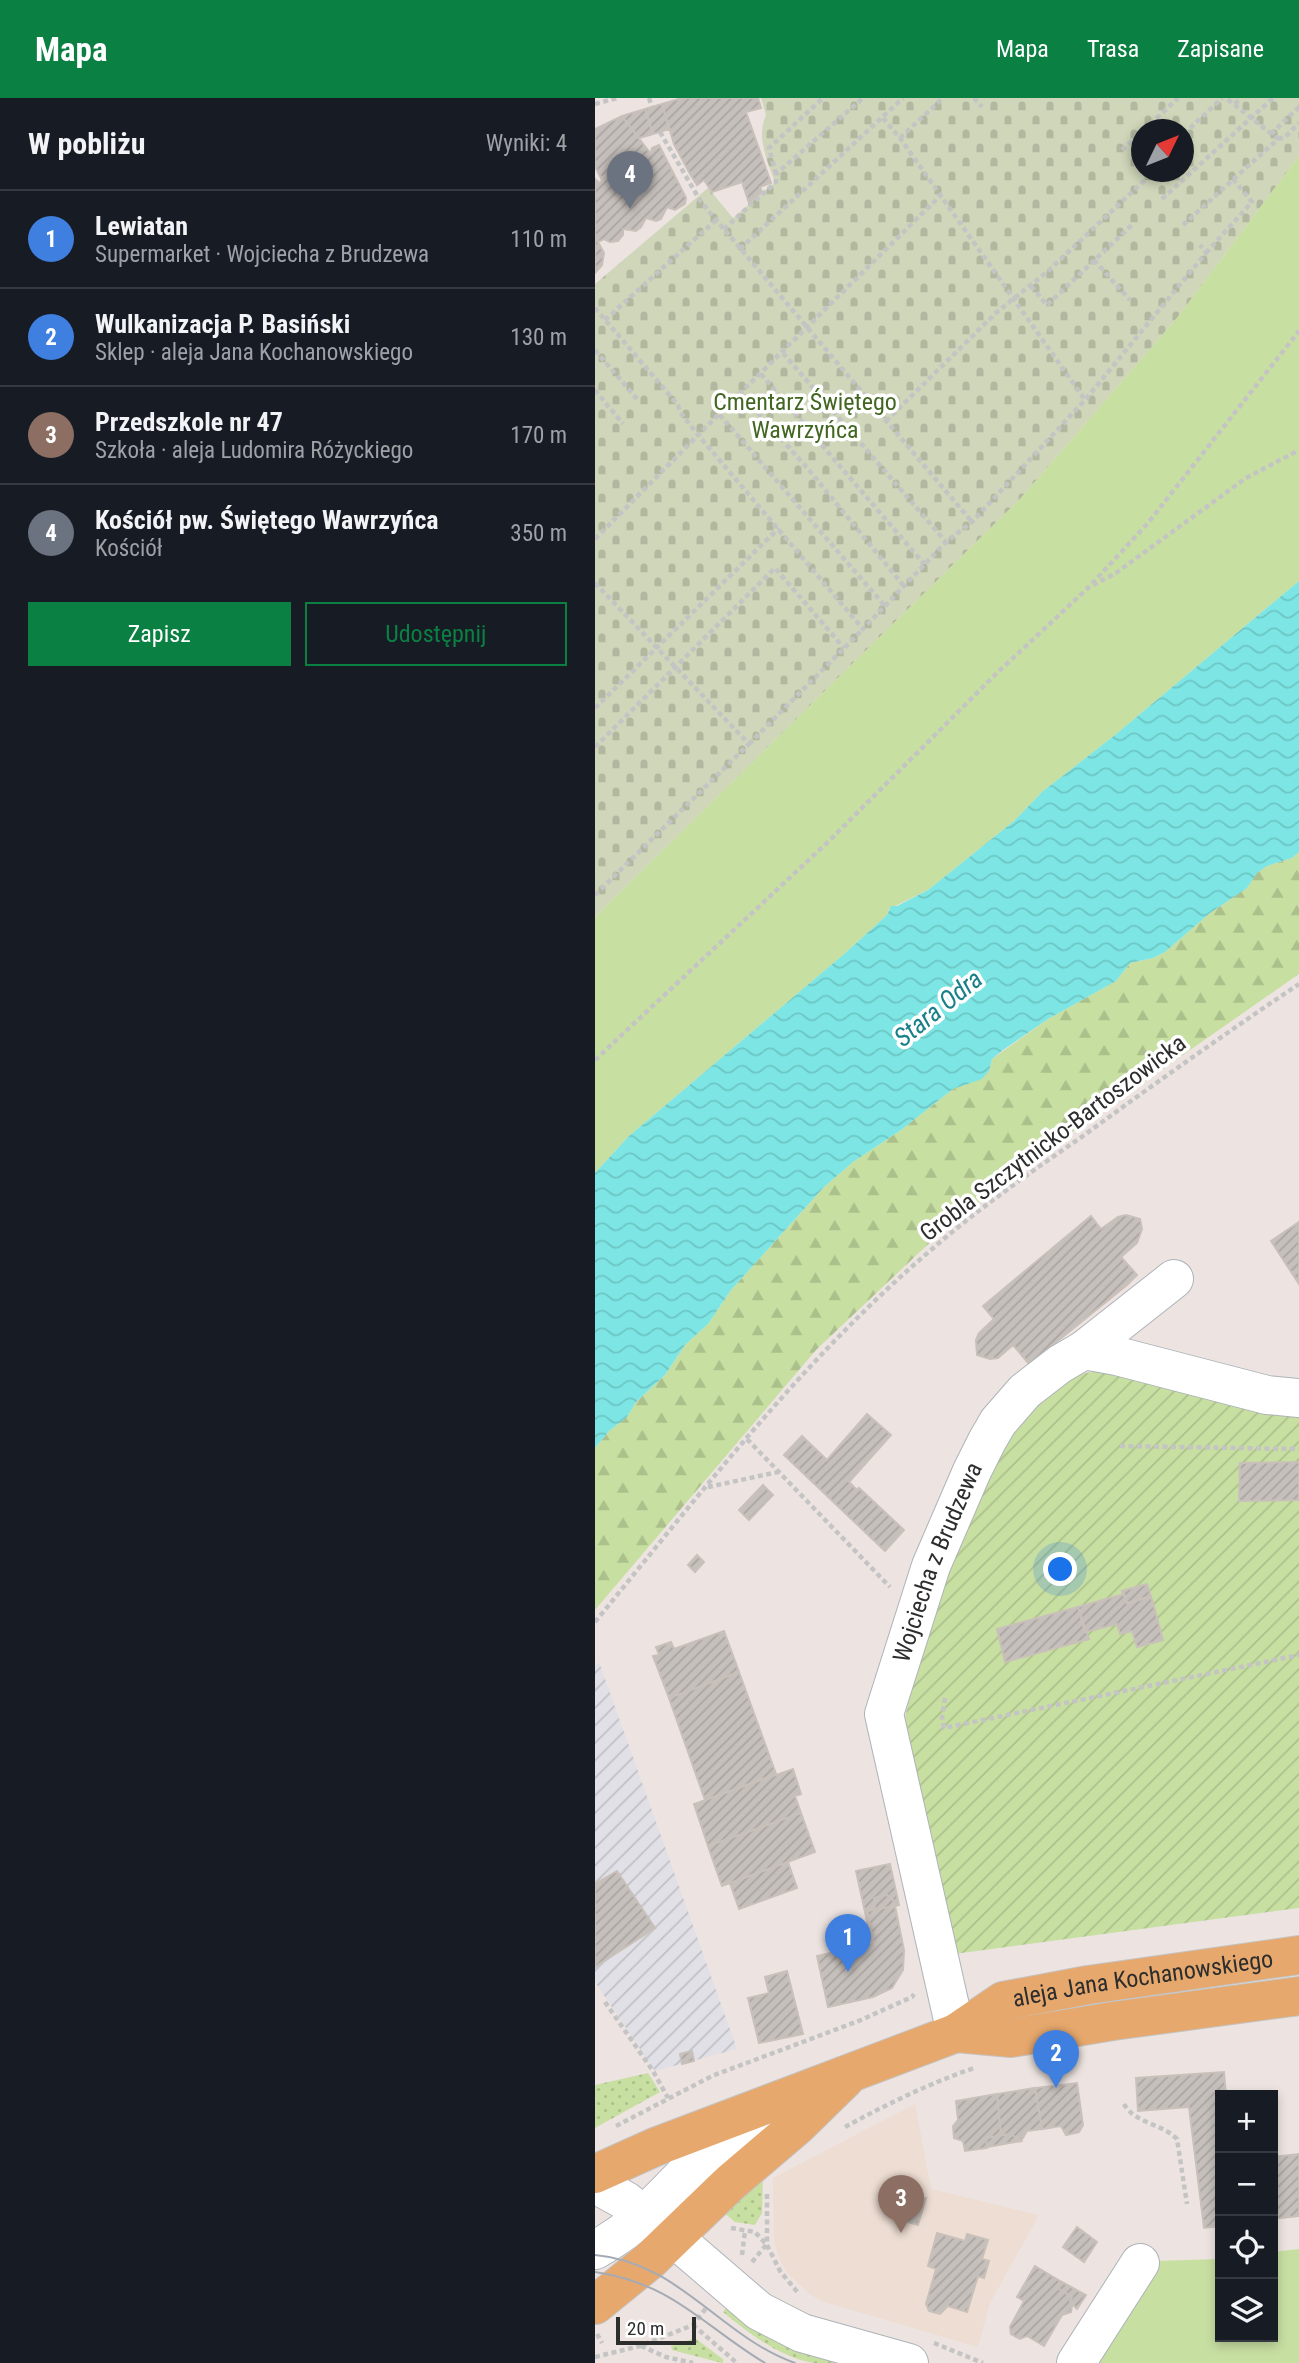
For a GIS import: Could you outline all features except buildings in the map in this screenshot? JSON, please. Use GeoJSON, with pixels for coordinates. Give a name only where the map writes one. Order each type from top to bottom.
{"type":"FeatureCollection","features":[{"type":"Feature","properties":{"kind":"main road","name":"aleja Jana Kochanowskiego"},"geometry":{"type":"LineString","coordinates":[[595,2174],[647,2150],[955,2033],[1003,2001],[1088,1985],[1299,1955]]}},
{"type":"Feature","properties":{"kind":"main road","name":"aleja Jana Kochanowskiego"},"geometry":{"type":"LineString","coordinates":[[955,2033],[1011,2038],[1113,2021],[1299,1996]]}},
{"type":"Feature","properties":{"kind":"main road","name":"aleja Jana Kochanowskiego"},"geometry":{"type":"LineString","coordinates":[[595,2305],[619,2287],[660,2227],[747,2167],[798,2125],[852,2072]]}},
{"type":"Feature","properties":{"kind":"street","name":"Wojciecha z Brudzewa"},"geometry":{"type":"LineString","coordinates":[[955,2033],[884,1714],[943,1536],[972,1471],[998,1422],[1009,1407],[1042,1377],[1084,1350],[1174,1279]]}},
{"type":"Feature","properties":{"kind":"street"},"geometry":{"type":"LineString","coordinates":[[1084,1350],[1267,1395],[1299,1398]]}},
{"type":"Feature","properties":{"kind":"street"},"geometry":{"type":"LineString","coordinates":[[595,2261],[612,2262],[644,2254],[694,2166],[765,2105]]}},
{"type":"Feature","properties":{"kind":"street"},"geometry":{"type":"LineString","coordinates":[[595,2184],[620,2197],[660,2227],[746,2302],[774,2320],[802,2333],[909,2363]]}},
{"type":"Feature","properties":{"kind":"street"},"geometry":{"type":"LineString","coordinates":[[595,2250],[613,2240],[660,2227]]}},
{"type":"Feature","properties":{"kind":"street"},"geometry":{"type":"LineString","coordinates":[[1076,2363],[1140,2263]]}},
{"type":"Feature","properties":{"kind":"path"},"geometry":{"type":"LineString","coordinates":[[595,104],[617,98]]}},
{"type":"Feature","properties":{"kind":"path"},"geometry":{"type":"LineString","coordinates":[[649,98],[652,107]]}},
{"type":"Feature","properties":{"kind":"path"},"geometry":{"type":"LineString","coordinates":[[724,229],[776,182],[769,148],[824,98]]}},
{"type":"Feature","properties":{"kind":"path"},"geometry":{"type":"LineString","coordinates":[[776,174],[863,98]]}},
{"type":"Feature","properties":{"kind":"path"},"geometry":{"type":"LineString","coordinates":[[740,249],[903,98]]}},
{"type":"Feature","properties":{"kind":"path"},"geometry":{"type":"LineString","coordinates":[[900,138],[943,98]]}},
{"type":"Feature","properties":{"kind":"path"},"geometry":{"type":"LineString","coordinates":[[974,98],[982,107]]}},
{"type":"Feature","properties":{"kind":"path"},"geometry":{"type":"LineString","coordinates":[[1156,119],[1178,98]]}},
{"type":"Feature","properties":{"kind":"path"},"geometry":{"type":"LineString","coordinates":[[1194,125],[1224,98],[1278,139]]}},
{"type":"Feature","properties":{"kind":"path"},"geometry":{"type":"LineString","coordinates":[[1235,104],[1241,98]]}},
{"type":"Feature","properties":{"kind":"path"},"geometry":{"type":"LineString","coordinates":[[1162,199],[1273,98]]}},
{"type":"Feature","properties":{"kind":"path"},"geometry":{"type":"LineString","coordinates":[[1271,134],[1299,107]]}},
{"type":"Feature","properties":{"kind":"path"},"geometry":{"type":"LineString","coordinates":[[883,118],[900,138],[1085,400]]}},
{"type":"Feature","properties":{"kind":"path"},"geometry":{"type":"LineString","coordinates":[[1183,225],[1299,123]]}},
{"type":"Feature","properties":{"kind":"path"},"geometry":{"type":"LineString","coordinates":[[660,132],[701,202],[972,522]]}},
{"type":"Feature","properties":{"kind":"path"},"geometry":{"type":"LineString","coordinates":[[1122,150],[1131,142]]}},
{"type":"Feature","properties":{"kind":"path"},"geometry":{"type":"LineString","coordinates":[[595,895],[863,629],[946,542],[972,522],[1085,400],[1206,253],[1252,202],[1233,179]]}},
{"type":"Feature","properties":{"kind":"path"},"geometry":{"type":"LineString","coordinates":[[885,421],[997,312],[1031,286],[1143,182]]}},
{"type":"Feature","properties":{"kind":"path"},"geometry":{"type":"LineString","coordinates":[[595,539],[940,196]]}},
{"type":"Feature","properties":{"kind":"path"},"geometry":{"type":"LineString","coordinates":[[605,320],[716,220]]}},
{"type":"Feature","properties":{"kind":"path"},"geometry":{"type":"LineString","coordinates":[[1031,286],[1047,304],[1134,223]]}},
{"type":"Feature","properties":{"kind":"path"},"geometry":{"type":"LineString","coordinates":[[1200,245],[1206,253]]}},
{"type":"Feature","properties":{"kind":"path"},"geometry":{"type":"LineString","coordinates":[[1094,260],[1130,300]]}},
{"type":"Feature","properties":{"kind":"path"},"geometry":{"type":"LineString","coordinates":[[595,308],[678,405],[699,436],[863,629]]}},
{"type":"Feature","properties":{"kind":"path"},"geometry":{"type":"LineString","coordinates":[[595,1060],[829,841],[1005,666],[1089,587],[1148,523],[1299,331]]}},
{"type":"Feature","properties":{"kind":"path"},"geometry":{"type":"LineString","coordinates":[[595,350],[637,399]]}},
{"type":"Feature","properties":{"kind":"path"},"geometry":{"type":"LineString","coordinates":[[783,353],[946,542]]}},
{"type":"Feature","properties":{"kind":"path"},"geometry":{"type":"LineString","coordinates":[[761,374],[924,564]]}},
{"type":"Feature","properties":{"kind":"path"},"geometry":{"type":"LineString","coordinates":[[595,390],[623,424]]}},
{"type":"Feature","properties":{"kind":"path"},"geometry":{"type":"LineString","coordinates":[[741,394],[809,470],[903,585]]}},
{"type":"Feature","properties":{"kind":"path"},"geometry":{"type":"LineString","coordinates":[[719,414],[884,606]]}},
{"type":"Feature","properties":{"kind":"path"},"geometry":{"type":"LineString","coordinates":[[1089,587],[1116,573],[1246,478],[1299,450]]}},
{"type":"Feature","properties":{"kind":"path"},"geometry":{"type":"LineString","coordinates":[[595,708],[779,528]]}},
{"type":"Feature","properties":{"kind":"path"},"geometry":{"type":"LineString","coordinates":[[595,747],[775,568],[844,648]]}},
{"type":"Feature","properties":{"kind":"path"},"geometry":{"type":"LineString","coordinates":[[595,583],[748,744]]}},
{"type":"Feature","properties":{"kind":"path","name":"Grobla Szczytnicko-Bartoszowicka"},"geometry":{"type":"LineString","coordinates":[[595,1622],[747,1439],[842,1334],[930,1250],[1006,1190],[1206,1046],[1299,984]]}},
{"type":"Feature","properties":{"kind":"path"},"geometry":{"type":"LineString","coordinates":[[747,1439],[900,1597],[917,1608]]}},
{"type":"Feature","properties":{"kind":"path"},"geometry":{"type":"LineString","coordinates":[[1120,1446],[1299,1449]]}},
{"type":"Feature","properties":{"kind":"path"},"geometry":{"type":"LineString","coordinates":[[707,1487],[778,1472]]}},
{"type":"Feature","properties":{"kind":"path"},"geometry":{"type":"LineString","coordinates":[[945,1699],[942,1717],[944,1728],[1299,1655]]}},
{"type":"Feature","properties":{"kind":"path"},"geometry":{"type":"LineString","coordinates":[[618,2125],[712,2076],[861,2020],[912,1997],[923,1975],[941,1971]]}},
{"type":"Feature","properties":{"kind":"path"},"geometry":{"type":"LineString","coordinates":[[605,2002],[653,2071],[668,2098]]}},
{"type":"Feature","properties":{"kind":"path"},"geometry":{"type":"LineString","coordinates":[[1124,2104],[1127,2110],[1136,2116],[1170,2132],[1177,2139],[1187,2204]]}},
{"type":"Feature","properties":{"kind":"path"},"geometry":{"type":"LineString","coordinates":[[748,2264],[755,2261],[767,2245],[767,2186]]}},
{"type":"Feature","properties":{"kind":"path"},"geometry":{"type":"LineString","coordinates":[[724,2227],[755,2232],[767,2245],[780,2271],[803,2300]]}},
{"type":"Feature","properties":{"kind":"path"},"geometry":{"type":"LineString","coordinates":[[741,2267],[745,2231]]}},
{"type":"Feature","properties":{"kind":"path"},"geometry":{"type":"LineString","coordinates":[[595,2357],[606,2351],[640,2346],[693,2325],[710,2303]]}},
{"type":"Feature","properties":{"kind":"path"},"geometry":{"type":"LineString","coordinates":[[693,2325],[737,2363]]}},
{"type":"Feature","properties":{"kind":"path"},"geometry":{"type":"LineString","coordinates":[[640,2346],[666,2357],[693,2363]]}},
{"type":"Feature","properties":{"kind":"shaded area"},"geometry":{"type":"Polygon","coordinates":[[[599,1662],[737,2049],[655,2071],[595,1982],[595,1667],[599,1662]]]}},
{"type":"Feature","properties":{"kind":"shaded area"},"geometry":{"type":"Polygon","coordinates":[[[915,2104],[931,2189],[1039,2215],[990,2303],[978,2347],[824,2302],[811,2295],[787,2273],[774,2241],[773,2178],[915,2104]]]}},
{"type":"Feature","properties":{"kind":"green space","name":"Cmentarz Świętego Wawrzyńca"},"geometry":{"type":"Polygon","coordinates":[[[761,98],[1299,98],[1299,156],[1177,318],[1021,498],[595,917],[595,284],[708,188],[733,218],[775,182],[762,140],[766,115],[761,98]]]}},
{"type":"Feature","properties":{"kind":"green space"},"geometry":{"type":"Polygon","coordinates":[[[1299,156],[1299,581],[1115,735],[1042,792],[1014,821],[928,890],[889,909],[887,915],[843,955],[629,1136],[595,1173],[595,917],[1021,498],[1177,318],[1299,156]]]}},
{"type":"Feature","properties":{"kind":"green space"},"geometry":{"type":"Polygon","coordinates":[[[1299,852],[1299,974],[1021,1168],[940,1233],[816,1350],[595,1610],[595,1448],[609,1431],[627,1417],[636,1402],[665,1375],[685,1345],[708,1324],[731,1290],[824,1187],[853,1162],[901,1130],[953,1089],[989,1071],[992,1059],[1048,1019],[1116,981],[1130,963],[1153,958],[1165,952],[1210,913],[1247,888],[1256,873],[1267,866],[1292,858],[1299,852]]]}},
{"type":"Feature","properties":{"kind":"green space"},"geometry":{"type":"Polygon","coordinates":[[[1105,1370],[1299,1411],[1299,1908],[954,1954],[905,1718],[915,1671],[944,1580],[980,1491],[1026,1412],[1061,1384],[1079,1374],[1105,1370]]]}},
{"type":"Feature","properties":{"kind":"green space"},"geometry":{"type":"Polygon","coordinates":[[[648,2073],[660,2092],[595,2128],[595,2085],[648,2073]]]}},
{"type":"Feature","properties":{"kind":"green space"},"geometry":{"type":"Polygon","coordinates":[[[763,2176],[762,2213],[755,2225],[735,2222],[723,2212],[763,2176]]]}},
{"type":"Feature","properties":{"kind":"green space"},"geometry":{"type":"Polygon","coordinates":[[[1299,2249],[1299,2363],[1090,2363],[1154,2261],[1215,2259],[1215,2342],[1278,2342],[1278,2251],[1299,2249]]]}},
{"type":"Feature","properties":{"kind":"green space"},"geometry":{"type":"Polygon","coordinates":[[[726,2308],[744,2321],[859,2363],[814,2363],[789,2356],[765,2344],[743,2328],[723,2312],[726,2308]]]}},
{"type":"Feature","properties":{"kind":"green space"},"geometry":{"type":"Polygon","coordinates":[[[695,2338],[724,2360],[722,2363],[672,2350],[671,2346],[695,2338]]]}},
{"type":"Feature","properties":{"kind":"water","name":"Stara Odra"},"geometry":{"type":"Polygon","coordinates":[[[1299,581],[1299,852],[1292,858],[1267,866],[1257,873],[1247,888],[1210,913],[1165,952],[1153,958],[1130,963],[1116,981],[1048,1019],[1003,1050],[992,1059],[989,1071],[982,1079],[953,1089],[901,1130],[853,1162],[824,1187],[731,1290],[708,1324],[685,1345],[665,1375],[636,1402],[627,1417],[609,1431],[595,1448],[595,1173],[629,1136],[843,955],[887,915],[891,906],[897,906],[928,890],[1014,821],[1042,792],[1115,735],[1299,581]]]}},
{"type":"Feature","properties":{"kind":"tram line"},"geometry":{"type":"LineString","coordinates":[[595,2255],[625,2261],[651,2271],[676,2285],[744,2336],[795,2363]]}},
{"type":"Feature","properties":{"kind":"tram line"},"geometry":{"type":"LineString","coordinates":[[595,2272],[622,2278],[667,2296],[765,2363]]}},
{"type":"Feature","properties":{"kind":"place","name":"Kościół pw. Świętego Wawrzyńca"},"geometry":{"type":"Point","coordinates":[630,209]}},
{"type":"Feature","properties":{"kind":"place","name":"Lewiatan"},"geometry":{"type":"Point","coordinates":[848,1972]}},
{"type":"Feature","properties":{"kind":"place","name":"Wulkanizacja P. Basiński"},"geometry":{"type":"Point","coordinates":[1056,2088]}},
{"type":"Feature","properties":{"kind":"place","name":"Przedszkole nr 47"},"geometry":{"type":"Point","coordinates":[901,2233]}}]}
